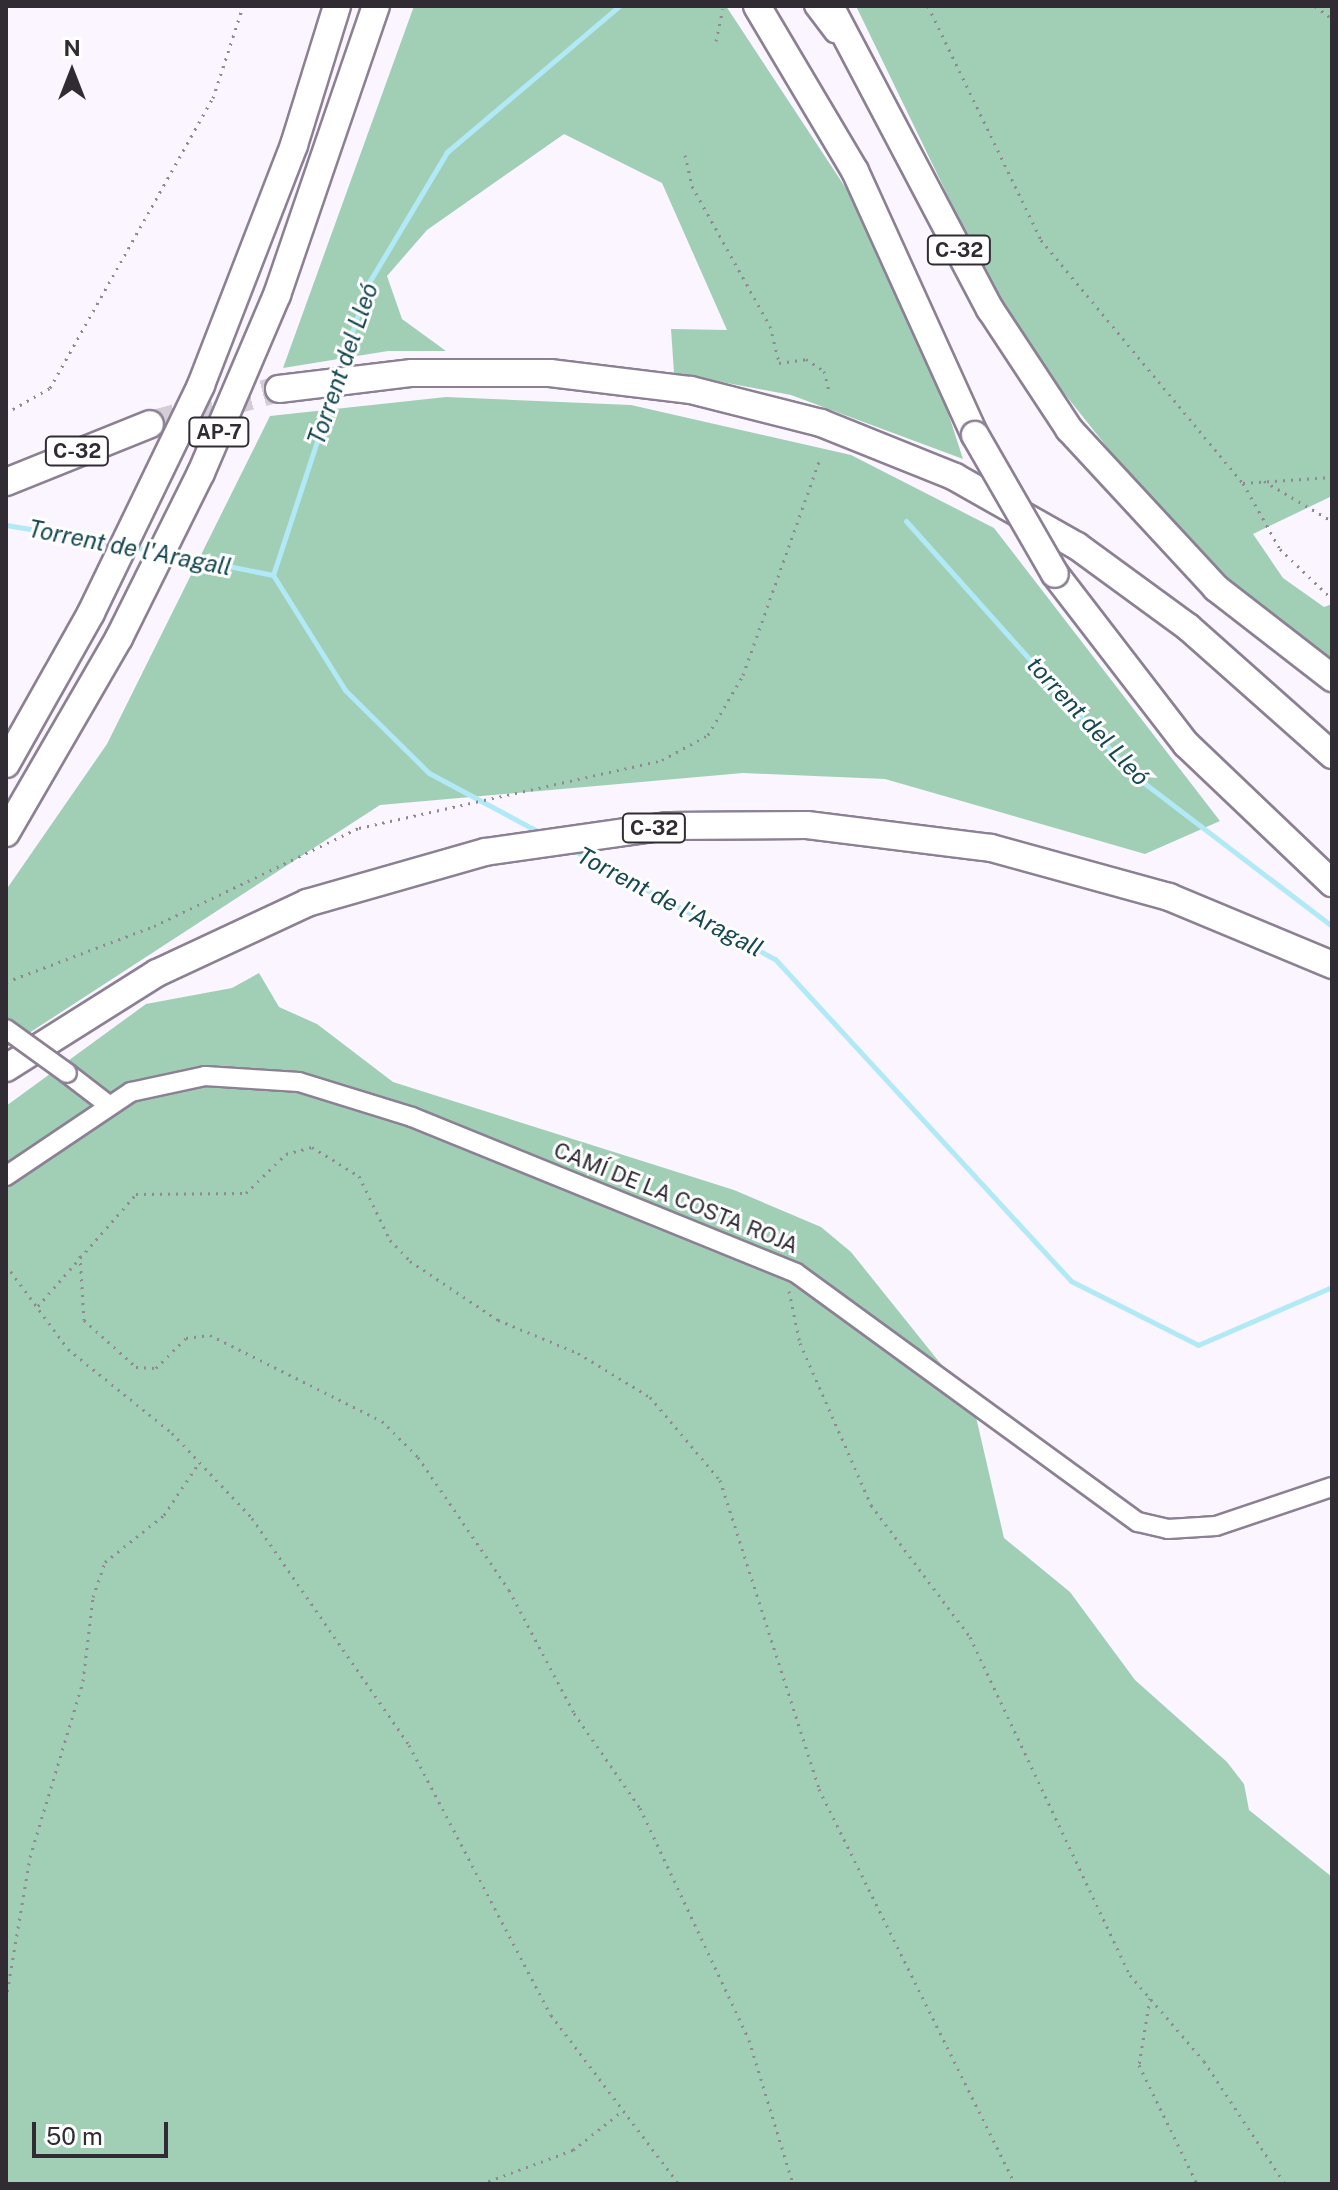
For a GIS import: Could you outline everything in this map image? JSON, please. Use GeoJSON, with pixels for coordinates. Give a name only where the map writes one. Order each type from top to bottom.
{"type":"FeatureCollection","features":[{"type":"Feature","properties":{"kind":"highway","name":"AP-7"},"geometry":{"type":"LineString","coordinates":[[6,764],[98,599],[201,385],[294,145],[337,6]]}},
{"type":"Feature","properties":{"kind":"highway","name":"AP-7"},"geometry":{"type":"LineString","coordinates":[[6,833],[119,638],[201,473],[277,295],[376,6]]}},
{"type":"Feature","properties":{"kind":"highway","name":"C-32"},"geometry":{"type":"LineString","coordinates":[[757,6],[855,171],[975,435],[1055,574],[1186,744],[1332,883]]}},
{"type":"Feature","properties":{"kind":"highway","name":"C-32"},"geometry":{"type":"LineString","coordinates":[[830,6],[990,309],[1069,429],[1216,588],[1332,678]]}},
{"type":"Feature","properties":{"kind":"highway"},"geometry":{"type":"LineString","coordinates":[[279,389],[412,373],[550,373],[691,390],[821,423],[955,477],[1090,554],[1188,627],[1332,755]]}},
{"type":"Feature","properties":{"kind":"highway","name":"C-32"},"geometry":{"type":"LineString","coordinates":[[6,482],[150,424]]}},
{"type":"Feature","properties":{"kind":"highway","name":"C-32"},"geometry":{"type":"LineString","coordinates":[[6,1068],[157,973],[307,903],[485,852],[668,826],[823,826],[991,848],[1169,897],[1332,965]]}},
{"type":"Feature","properties":{"kind":"street"},"geometry":{"type":"LineString","coordinates":[[814,6],[878,93]]}},
{"type":"Feature","properties":{"kind":"street"},"geometry":{"type":"LineString","coordinates":[[6,1029],[106,1103]]}},
{"type":"Feature","properties":{"kind":"street","name":"CAMÍ DE LA COSTA ROJA"},"geometry":{"type":"LineString","coordinates":[[6,1176],[106,1103],[163,1083],[236,1074],[346,1093],[796,1273],[1138,1522],[1168,1529],[1216,1526],[1332,1487]]}},
{"type":"Feature","properties":{"kind":"path"},"geometry":{"type":"LineString","coordinates":[[6,413],[50,388],[213,98],[243,6]]}},
{"type":"Feature","properties":{"kind":"path"},"geometry":{"type":"LineString","coordinates":[[928,6],[1041,240],[1243,483],[1280,549],[1332,599]]}},
{"type":"Feature","properties":{"kind":"path"},"geometry":{"type":"LineString","coordinates":[[1315,6],[1332,19]]}},
{"type":"Feature","properties":{"kind":"path"},"geometry":{"type":"LineString","coordinates":[[716,41],[723,9]]}},
{"type":"Feature","properties":{"kind":"path"},"geometry":{"type":"LineString","coordinates":[[685,155],[692,186],[770,326],[779,363],[806,359],[824,371],[829,391]]}},
{"type":"Feature","properties":{"kind":"path"},"geometry":{"type":"LineString","coordinates":[[6,982],[154,926],[359,828],[662,760],[708,735],[743,675],[821,456]]}},
{"type":"Feature","properties":{"kind":"path"},"geometry":{"type":"LineString","coordinates":[[1243,483],[1332,477]]}},
{"type":"Feature","properties":{"kind":"path"},"geometry":{"type":"LineString","coordinates":[[1264,481],[1332,521]]}},
{"type":"Feature","properties":{"kind":"path"},"geometry":{"type":"LineString","coordinates":[[38,1306],[136,1194],[246,1193],[286,1154],[312,1147],[359,1176],[390,1240],[410,1261],[498,1320],[578,1353],[650,1397],[686,1434],[724,1490],[748,1584],[819,1789],[1015,2184]]}},
{"type":"Feature","properties":{"kind":"path"},"geometry":{"type":"LineString","coordinates":[[80,1255],[84,1320],[136,1367],[156,1368],[186,1338],[210,1335],[382,1421],[418,1457],[509,1590],[574,1713],[640,1808],[749,2040],[793,2184]]}},
{"type":"Feature","properties":{"kind":"path"},"geometry":{"type":"LineString","coordinates":[[6,1265],[95,1376],[200,1462],[252,1518],[409,1745],[525,1973],[622,2111],[679,2184]]}},
{"type":"Feature","properties":{"kind":"path"},"geometry":{"type":"LineString","coordinates":[[796,1273],[788,1292],[800,1343],[871,1505],[970,1637],[1130,1975],[1204,2061],[1285,2184]]}},
{"type":"Feature","properties":{"kind":"path"},"geometry":{"type":"LineString","coordinates":[[6,1999],[30,1857],[83,1681],[93,1597],[105,1562],[164,1515],[200,1462]]}},
{"type":"Feature","properties":{"kind":"path"},"geometry":{"type":"LineString","coordinates":[[1150,1998],[1139,2065],[1197,2184]]}},
{"type":"Feature","properties":{"kind":"path"},"geometry":{"type":"LineString","coordinates":[[481,2184],[573,2150],[622,2111]]}},
{"type":"Feature","properties":{"kind":"green space"},"geometry":{"type":"Polygon","coordinates":[[[414,6],[726,6],[853,199],[942,394],[963,459],[791,395],[674,373],[671,329],[727,330],[662,183],[564,134],[427,230],[387,276],[402,319],[446,351],[388,351],[283,368],[414,6]]]}},
{"type":"Feature","properties":{"kind":"green space"},"geometry":{"type":"Polygon","coordinates":[[[856,6],[1332,6],[1332,496],[1253,534],[1283,578],[1324,607],[1332,604],[1332,662],[1247,597],[1138,486],[1040,363],[988,279],[856,6]]]}},
{"type":"Feature","properties":{"kind":"green space"},"geometry":{"type":"Polygon","coordinates":[[[446,397],[631,405],[851,455],[994,528],[1220,821],[1145,854],[885,779],[743,773],[380,805],[6,1048],[6,890],[107,744],[270,416],[446,397]]]}},
{"type":"Feature","properties":{"kind":"green space"},"geometry":{"type":"Polygon","coordinates":[[[259,973],[279,1007],[317,1024],[393,1082],[734,1190],[821,1227],[851,1252],[973,1404],[1004,1538],[1070,1592],[1135,1680],[1227,1762],[1244,1784],[1249,1810],[1332,1877],[1332,2184],[6,2184],[6,1106],[146,1004],[232,988],[259,973]]]}},
{"type":"Feature","properties":{"kind":"waterway","name":"Torrent del Lleó"},"geometry":{"type":"LineString","coordinates":[[338,375],[368,284],[447,152],[619,6]]}},
{"type":"Feature","properties":{"kind":"waterway","name":"Torrent del Lleó"},"geometry":{"type":"LineString","coordinates":[[273,575],[333,392]]}},
{"type":"Feature","properties":{"kind":"waterway","name":"torrent del Lleó"},"geometry":{"type":"LineString","coordinates":[[906,521],[1131,773],[1332,926]]}},
{"type":"Feature","properties":{"kind":"waterway","name":"Torrent de l'Aragall"},"geometry":{"type":"LineString","coordinates":[[6,525],[115,543]]}},
{"type":"Feature","properties":{"kind":"waterway","name":"Torrent de l'Aragall"},"geometry":{"type":"LineString","coordinates":[[133,547],[154,551]]}},
{"type":"Feature","properties":{"kind":"waterway","name":"Torrent de l'Aragall"},"geometry":{"type":"LineString","coordinates":[[168,554],[273,575],[345,690],[429,773],[543,834]]}},
{"type":"Feature","properties":{"kind":"waterway","name":"Torrent de l'Aragall"},"geometry":{"type":"LineString","coordinates":[[573,850],[775,959],[1071,1281],[1198,1345],[1332,1287]]}},
{"type":"Feature","properties":{"kind":"tunnel"},"geometry":{"type":"LineString","coordinates":[[150,424],[279,389]]}}]}
